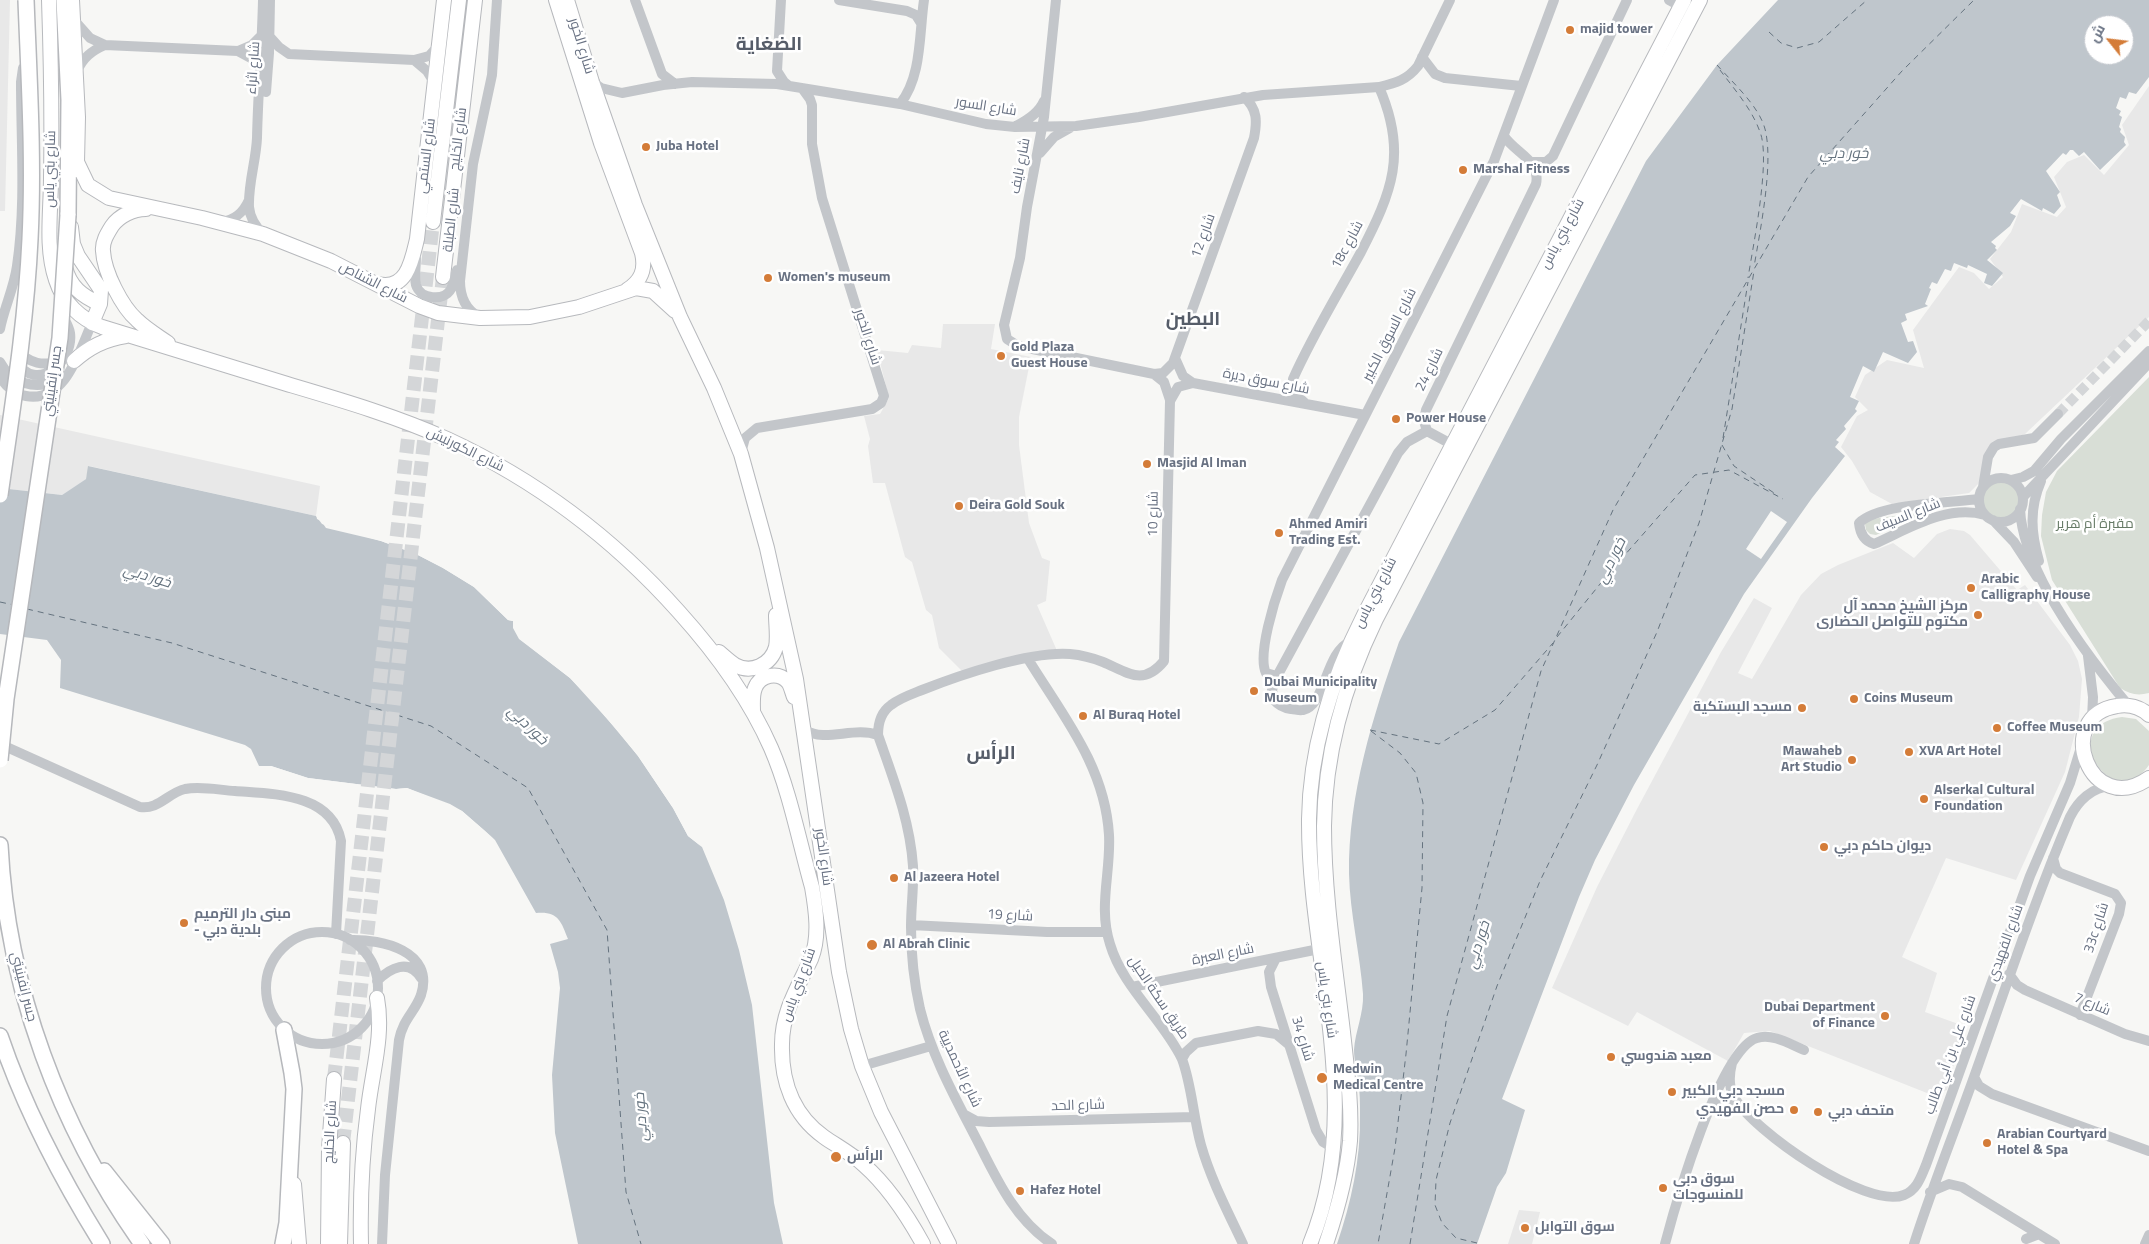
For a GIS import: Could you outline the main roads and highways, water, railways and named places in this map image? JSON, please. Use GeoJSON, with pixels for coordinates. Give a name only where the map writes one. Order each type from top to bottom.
{"type":"FeatureCollection","features":[{"type":"Feature","properties":{"kind":"highway"},"geometry":{"type":"LineString","coordinates":[[0,495],[22,334],[30,240],[32,147],[25,0]]}},
{"type":"Feature","properties":{"kind":"highway","name":"جسر إنفينيتي"},"geometry":{"type":"LineString","coordinates":[[0,760],[6,698],[58,347],[64,290],[70,148],[64,0]]}},
{"type":"Feature","properties":{"kind":"highway","name":"جسر إنفينيتي"},"geometry":{"type":"LineString","coordinates":[[0,845],[7,915],[19,976],[41,1050],[71,1122],[85,1150]]}},
{"type":"Feature","properties":{"kind":"highway"},"geometry":{"type":"LineString","coordinates":[[283,1244],[287,1223],[293,1081],[284,1030]]}},
{"type":"Feature","properties":{"kind":"highway"},"geometry":{"type":"LineString","coordinates":[[0,1036],[20,1090],[44,1143],[102,1244]]}},
{"type":"Feature","properties":{"kind":"highway"},"geometry":{"type":"LineString","coordinates":[[85,1150],[118,1208],[142,1244]]}},
{"type":"Feature","properties":{"kind":"highway"},"geometry":{"type":"LineString","coordinates":[[85,1150],[162,1244]]}},
{"type":"Feature","properties":{"kind":"main road","name":"شارع بني ياس"},"geometry":{"type":"LineString","coordinates":[[49,0],[51,77],[50,245],[55,279],[69,305],[92,323]]}},
{"type":"Feature","properties":{"kind":"main road","name":"شارع بني ياس"},"geometry":{"type":"LineString","coordinates":[[72,0],[77,71],[77,162],[72,187],[71,232],[78,256],[98,283],[101,297],[100,304]]}},
{"type":"Feature","properties":{"kind":"main road","name":"شارع الستمي"},"geometry":{"type":"LineString","coordinates":[[373,282],[389,285],[403,278],[411,265],[417,239],[444,0]]}},
{"type":"Feature","properties":{"kind":"main road","name":"شارع الخليج"},"geometry":{"type":"LineString","coordinates":[[433,222],[459,0]]}},
{"type":"Feature","properties":{"kind":"main road","name":"شارع الخليج"},"geometry":{"type":"LineString","coordinates":[[444,277],[475,0]]}},
{"type":"Feature","properties":{"kind":"main road","name":"شارع الخور"},"geometry":{"type":"LineString","coordinates":[[556,0],[604,153],[642,254],[643,271],[640,279],[627,290]]}},
{"type":"Feature","properties":{"kind":"main road","name":"شارع الخور"},"geometry":{"type":"LineString","coordinates":[[567,0],[592,82],[635,205],[680,317],[712,382],[741,454],[763,533],[796,679],[840,982],[851,1029],[862,1066],[892,1134],[949,1244]]}},
{"type":"Feature","properties":{"kind":"main road","name":"شارع بني ياس"},"geometry":{"type":"LineString","coordinates":[[1310,1244],[1326,1198],[1334,1149],[1336,1088],[1319,950],[1309,840],[1311,788],[1317,744],[1335,679],[1351,641],[1682,5],[1700,0]]}},
{"type":"Feature","properties":{"kind":"main road","name":"شارع بني ياس"},"geometry":{"type":"LineString","coordinates":[[1326,1244],[1345,1177],[1350,1142],[1348,1072],[1326,867],[1325,798],[1334,730],[1346,688],[1376,619],[1682,5]]}},
{"type":"Feature","properties":{"kind":"main road","name":"شارع الشناص"},"geometry":{"type":"LineString","coordinates":[[77,162],[83,178],[101,195],[117,201],[220,222],[263,234],[308,252],[419,306],[438,313],[480,318],[530,317],[580,307],[627,290],[644,289],[653,291],[660,296],[680,317]]}},
{"type":"Feature","properties":{"kind":"main road"},"geometry":{"type":"LineString","coordinates":[[51,179],[62,212],[63,254],[67,275],[79,293],[100,304],[92,323]]}},
{"type":"Feature","properties":{"kind":"main road"},"geometry":{"type":"LineString","coordinates":[[159,210],[141,209],[122,216],[108,232],[104,241],[103,252],[118,294],[130,312],[145,327],[180,351]]}},
{"type":"Feature","properties":{"kind":"main road","name":"شارع الكورنيش"},"geometry":{"type":"LineString","coordinates":[[92,323],[387,415],[447,439],[495,463],[545,494],[596,532],[643,574],[696,632],[726,670],[753,712]]}},
{"type":"Feature","properties":{"kind":"main road"},"geometry":{"type":"LineString","coordinates":[[68,359],[117,337],[129,336]]}},
{"type":"Feature","properties":{"kind":"main road"},"geometry":{"type":"LineString","coordinates":[[696,632],[736,666],[744,668],[762,665],[768,660],[776,645],[775,583]]}},
{"type":"Feature","properties":{"kind":"main road"},"geometry":{"type":"LineString","coordinates":[[753,712],[755,686],[765,677],[778,676],[789,683],[804,725]]}},
{"type":"Feature","properties":{"kind":"main road"},"geometry":{"type":"LineString","coordinates":[[1335,679],[1334,691],[1336,694],[1340,695],[1346,688]]}},
{"type":"Feature","properties":{"kind":"main road"},"geometry":{"type":"LineString","coordinates":[[2146,782],[2120,788],[2101,781],[2086,765],[2082,743],[2086,729],[2092,719],[2104,709],[2112,706],[2131,706],[2149,701]]}},
{"type":"Feature","properties":{"kind":"main road"},"geometry":{"type":"LineString","coordinates":[[2131,706],[2149,714]]}},
{"type":"Feature","properties":{"kind":"main road","name":"شارع بني ياس"},"geometry":{"type":"LineString","coordinates":[[753,712],[778,766],[815,905],[815,940],[811,957],[794,992],[783,1026],[784,1078],[798,1112],[809,1125],[866,1166],[898,1204],[923,1244]]}},
{"type":"Feature","properties":{"kind":"main road"},"geometry":{"type":"LineString","coordinates":[[1317,744],[1323,741],[1326,746],[1321,785],[1325,798]]}},
{"type":"Feature","properties":{"kind":"main road"},"geometry":{"type":"LineString","coordinates":[[361,1244],[364,1137],[380,1032],[377,998]]}},
{"type":"Feature","properties":{"kind":"main road","name":"شارع الخليج"},"geometry":{"type":"LineString","coordinates":[[322,1244],[328,1186],[334,1079]]}},
{"type":"Feature","properties":{"kind":"main road","name":"شارع الخليج"},"geometry":{"type":"LineString","coordinates":[[340,1244],[342,1143]]}},
{"type":"Feature","properties":{"kind":"main road"},"geometry":{"type":"LineString","coordinates":[[290,1154],[299,1244]]}},
{"type":"Feature","properties":{"kind":"main road","name":"شارع الخليج"},"geometry":{"type":"LineString","coordinates":[[328,1186],[328,1244]]}},
{"type":"Feature","properties":{"kind":"water","name":"خور دبي"},"geometry":{"type":"Polygon","coordinates":[[[1778,0],[2149,0],[2149,77],[2136,94],[2129,92],[2126,99],[2120,97],[2116,108],[2121,111],[2119,115],[2122,117],[2119,127],[2121,129],[2120,132],[2125,137],[2124,142],[2126,145],[2100,170],[2084,152],[2079,156],[2073,150],[2070,150],[2066,155],[2063,153],[2046,171],[2060,192],[2057,195],[2061,206],[2054,214],[2043,208],[2042,211],[2021,199],[2010,213],[2016,216],[2010,226],[1991,242],[1996,246],[1997,250],[1987,260],[2003,273],[1992,286],[1984,283],[1987,274],[1968,265],[1967,268],[1954,263],[1951,271],[1945,269],[1937,284],[1932,282],[1925,304],[1928,306],[1905,314],[1907,320],[1901,323],[1908,342],[1913,341],[1917,352],[1908,363],[1883,352],[1874,372],[1863,366],[1850,397],[1859,401],[1855,409],[1857,411],[1844,426],[1846,429],[1836,440],[1839,442],[1835,447],[1845,456],[1812,498],[1744,594],[1634,785],[1595,860],[1579,897],[1502,1099],[1525,1110],[1506,1173],[1497,1187],[1477,1244],[1337,1244],[1347,1213],[1359,1148],[1360,1093],[1354,1050],[1363,994],[1349,874],[1353,815],[1371,727],[1399,642],[1646,161],[1717,65],[1778,0]]]}},
{"type":"Feature","properties":{"kind":"water","name":"خور دبي"},"geometry":{"type":"Polygon","coordinates":[[[88,466],[316,516],[322,524],[381,541],[416,554],[474,587],[508,620],[513,621],[520,639],[570,678],[619,732],[638,756],[673,808],[688,836],[702,847],[724,900],[739,950],[752,1005],[774,1203],[783,1244],[578,1244],[555,1133],[552,1075],[560,988],[558,972],[550,944],[568,939],[558,918],[549,914],[536,913],[495,840],[462,811],[450,804],[407,788],[396,789],[308,778],[271,766],[259,766],[251,749],[245,745],[60,688],[61,660],[47,640],[0,634],[0,488],[62,495],[86,479],[88,466]]]}},
{"type":"Feature","properties":{"kind":"tunnel"},"geometry":{"type":"LineString","coordinates":[[334,1079],[433,222]]}},
{"type":"Feature","properties":{"kind":"tunnel"},"geometry":{"type":"LineString","coordinates":[[343,1143],[443,277]]}},
{"type":"Feature","properties":{"kind":"tunnel"},"geometry":{"type":"LineString","coordinates":[[2058,414],[2149,321]]}},
{"type":"Feature","properties":{"kind":"place","name":"majid tower"},"geometry":{"type":"Point","coordinates":[1570,30]}},
{"type":"Feature","properties":{"kind":"place","name":"Juba Hotel"},"geometry":{"type":"Point","coordinates":[646,147]}},
{"type":"Feature","properties":{"kind":"place","name":"Marshal Fitness"},"geometry":{"type":"Point","coordinates":[1463,170]}},
{"type":"Feature","properties":{"kind":"place","name":"Women's museum"},"geometry":{"type":"Point","coordinates":[768,278]}},
{"type":"Feature","properties":{"kind":"place","name":"Gold Plaza Guest House"},"geometry":{"type":"Point","coordinates":[1001,356]}},
{"type":"Feature","properties":{"kind":"place","name":"Power House"},"geometry":{"type":"Point","coordinates":[1396,419]}},
{"type":"Feature","properties":{"kind":"place","name":"Masjid Al Iman"},"geometry":{"type":"Point","coordinates":[1147,464]}},
{"type":"Feature","properties":{"kind":"place","name":"Deira Gold Souk"},"geometry":{"type":"Point","coordinates":[959,506]}},
{"type":"Feature","properties":{"kind":"place","name":"Ahmed Amiri Trading Est."},"geometry":{"type":"Point","coordinates":[1279,533]}},
{"type":"Feature","properties":{"kind":"place","name":"Arabic Calligraphy House"},"geometry":{"type":"Point","coordinates":[1971,588]}},
{"type":"Feature","properties":{"kind":"place","name":"مركز الشيخ محمد آل مكتوم للتواصل الحضارى"},"geometry":{"type":"Point","coordinates":[1978,615]}},
{"type":"Feature","properties":{"kind":"place","name":"Dubai Municipality Museum"},"geometry":{"type":"Point","coordinates":[1254,691]}},
{"type":"Feature","properties":{"kind":"place","name":"Coins Museum"},"geometry":{"type":"Point","coordinates":[1854,699]}},
{"type":"Feature","properties":{"kind":"place","name":"مسجد البستكية"},"geometry":{"type":"Point","coordinates":[1802,708]}},
{"type":"Feature","properties":{"kind":"place","name":"Al Buraq Hotel"},"geometry":{"type":"Point","coordinates":[1083,716]}},
{"type":"Feature","properties":{"kind":"place","name":"Coffee Museum"},"geometry":{"type":"Point","coordinates":[1997,728]}},
{"type":"Feature","properties":{"kind":"place","name":"XVA Art Hotel"},"geometry":{"type":"Point","coordinates":[1909,752]}},
{"type":"Feature","properties":{"kind":"place","name":"Mawaheb Art Studio"},"geometry":{"type":"Point","coordinates":[1852,760]}},
{"type":"Feature","properties":{"kind":"place","name":"Alserkal Cultural Foundation"},"geometry":{"type":"Point","coordinates":[1924,799]}},
{"type":"Feature","properties":{"kind":"place","name":"ديوان حاكم دبي"},"geometry":{"type":"Point","coordinates":[1824,847]}},
{"type":"Feature","properties":{"kind":"place","name":"Al Jazeera Hotel"},"geometry":{"type":"Point","coordinates":[894,878]}},
{"type":"Feature","properties":{"kind":"place","name":"مبنى دار الترميم - بلدية دبي"},"geometry":{"type":"Point","coordinates":[184,923]}},
{"type":"Feature","properties":{"kind":"place","name":"Al Abrah Clinic"},"geometry":{"type":"Point","coordinates":[872,945]}},
{"type":"Feature","properties":{"kind":"place","name":"Dubai Department of Finance"},"geometry":{"type":"Point","coordinates":[1885,1016]}},
{"type":"Feature","properties":{"kind":"place","name":"معبد هندوسي"},"geometry":{"type":"Point","coordinates":[1611,1057]}},
{"type":"Feature","properties":{"kind":"place","name":"Medwin Medical Centre"},"geometry":{"type":"Point","coordinates":[1322,1078]}},
{"type":"Feature","properties":{"kind":"place","name":"مسجد دبي الكبير"},"geometry":{"type":"Point","coordinates":[1672,1092]}},
{"type":"Feature","properties":{"kind":"place","name":"حصن الفهيدي"},"geometry":{"type":"Point","coordinates":[1794,1110]}},
{"type":"Feature","properties":{"kind":"place","name":"متحف دبي"},"geometry":{"type":"Point","coordinates":[1818,1112]}},
{"type":"Feature","properties":{"kind":"place","name":"Arabian Courtyard Hotel & Spa"},"geometry":{"type":"Point","coordinates":[1987,1143]}},
{"type":"Feature","properties":{"kind":"place","name":"الرأس"},"geometry":{"type":"Point","coordinates":[836,1157]}},
{"type":"Feature","properties":{"kind":"place","name":"سوق دبي للمنسوجات"},"geometry":{"type":"Point","coordinates":[1663,1188]}},
{"type":"Feature","properties":{"kind":"place","name":"Hafez Hotel"},"geometry":{"type":"Point","coordinates":[1020,1191]}},
{"type":"Feature","properties":{"kind":"place","name":"سوق التوابل"},"geometry":{"type":"Point","coordinates":[1525,1228]}},
{"type":"Feature","properties":{"kind":"district","name":"الضغاية"},"geometry":{"type":"Point","coordinates":[769,45]}},
{"type":"Feature","properties":{"kind":"district","name":"البطين"},"geometry":{"type":"Point","coordinates":[1193,320]}},
{"type":"Feature","properties":{"kind":"district","name":"الرأس"},"geometry":{"type":"Point","coordinates":[991,754]}},
{"type":"Feature","properties":{"kind":"park label","name":"مقبرة أم هرير"},"geometry":{"type":"Point","coordinates":[2095,525]}}]}
